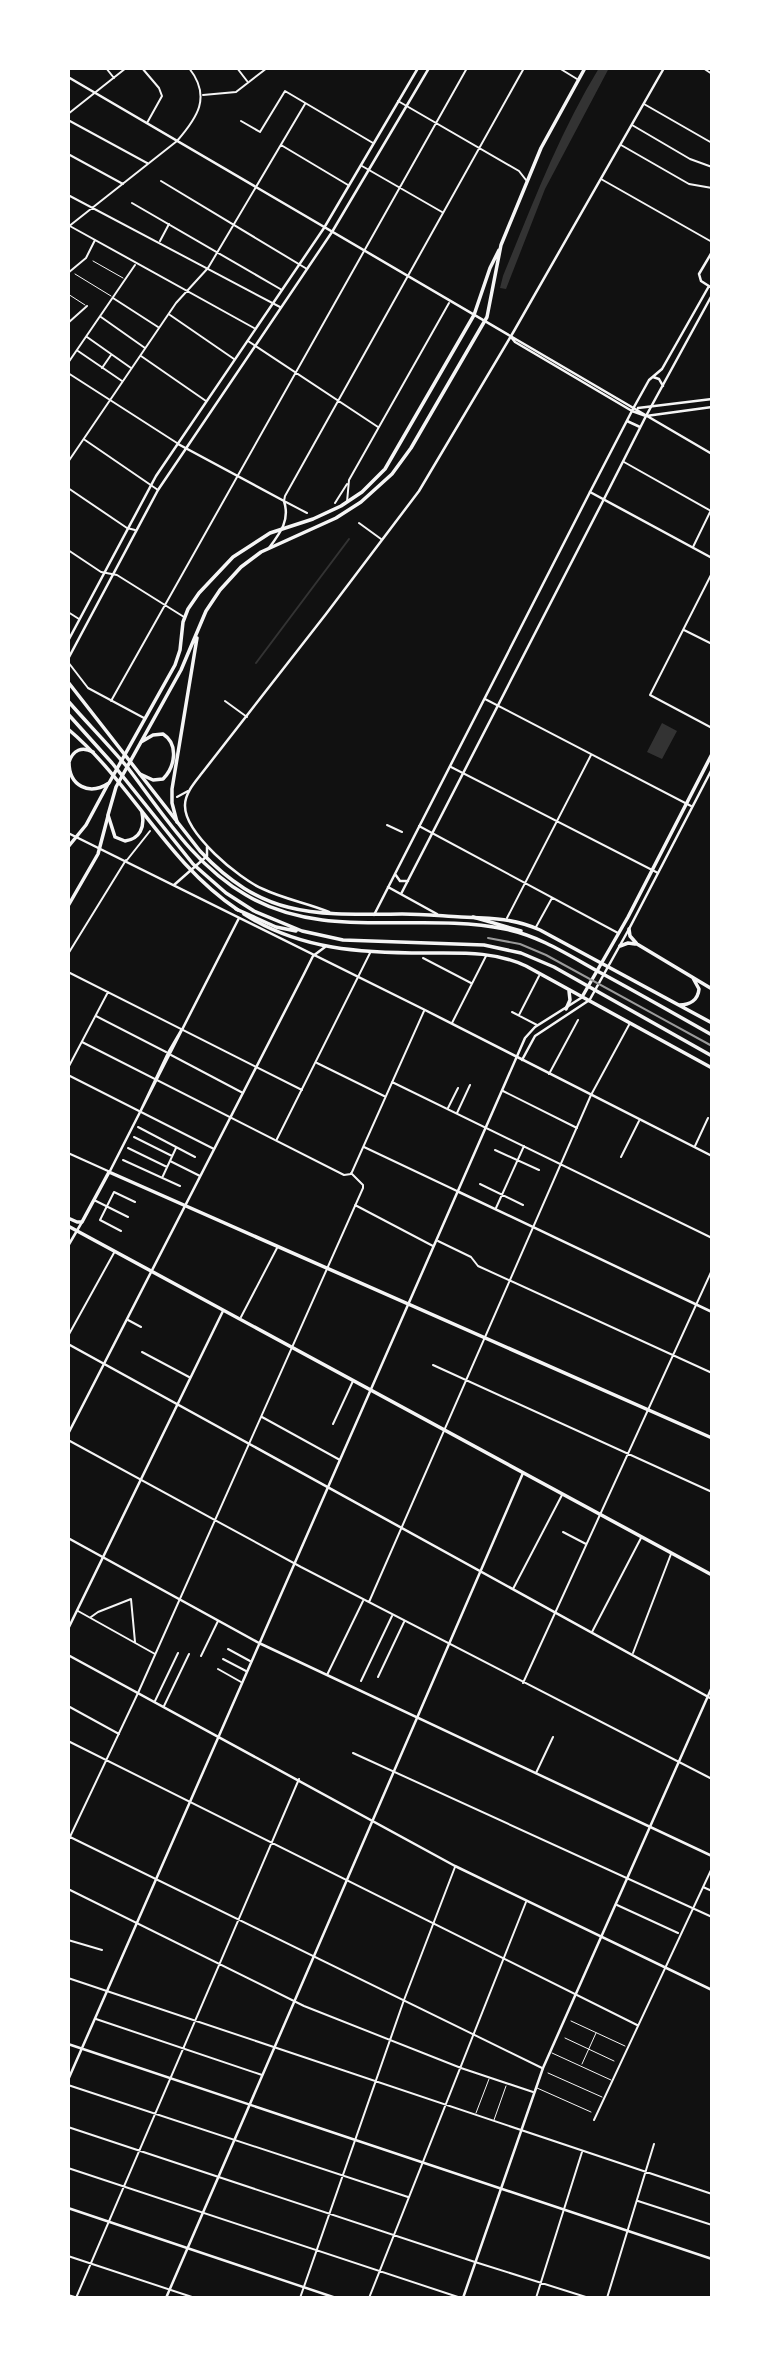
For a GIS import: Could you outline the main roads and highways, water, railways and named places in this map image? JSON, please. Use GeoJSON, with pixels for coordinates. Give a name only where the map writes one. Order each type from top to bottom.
{"type":"FeatureCollection","features":[{"type":"Feature","properties":{"kind":"main road"},"geometry":{"type":"LineString","coordinates":[[68,641],[151,485],[324,228],[418,68]]}},
{"type":"Feature","properties":{"kind":"main road"},"geometry":{"type":"LineString","coordinates":[[68,661],[158,490],[332,232],[429,68]]}},
{"type":"Feature","properties":{"kind":"main road"},"geometry":{"type":"LineString","coordinates":[[68,847],[78,838],[175,666],[184,618],[196,597],[233,557],[261,537],[321,516],[347,503],[376,479],[394,456],[474,315],[490,268],[541,148],[585,68]]}},
{"type":"Feature","properties":{"kind":"main road"},"geometry":{"type":"LineString","coordinates":[[335,915],[261,889],[240,876],[206,844],[186,816],[185,805],[189,791],[419,491],[664,68]]}},
{"type":"Feature","properties":{"kind":"main road"},"geometry":{"type":"LineString","coordinates":[[68,77],[712,454]]}},
{"type":"Feature","properties":{"kind":"main road"},"geometry":{"type":"LineString","coordinates":[[392,113],[394,117],[400,117]]}},
{"type":"Feature","properties":{"kind":"main road"},"geometry":{"type":"LineString","coordinates":[[388,120],[393,120],[396,125]]}},
{"type":"Feature","properties":{"kind":"main road"},"geometry":{"type":"LineString","coordinates":[[382,129],[385,133],[390,133]]}},
{"type":"Feature","properties":{"kind":"main road"},"geometry":{"type":"LineString","coordinates":[[378,137],[383,136],[386,141]]}},
{"type":"Feature","properties":{"kind":"main road"},"geometry":{"type":"LineString","coordinates":[[346,191],[347,195],[353,197]]}},
{"type":"Feature","properties":{"kind":"main road"},"geometry":{"type":"LineString","coordinates":[[341,199],[346,198],[350,203]]}},
{"type":"Feature","properties":{"kind":"main road"},"geometry":{"type":"LineString","coordinates":[[68,906],[86,878],[100,848],[117,787],[181,670],[210,604],[229,578],[247,562],[270,548],[343,514],[369,496],[392,474],[411,448],[485,321],[501,245]]}},
{"type":"Feature","properties":{"kind":"main road"},"geometry":{"type":"LineString","coordinates":[[374,915],[633,409],[652,377],[660,371],[710,287],[701,281],[699,274],[712,252]]}},
{"type":"Feature","properties":{"kind":"main road"},"geometry":{"type":"LineString","coordinates":[[401,894],[669,370],[712,295]]}},
{"type":"Feature","properties":{"kind":"main road"},"geometry":{"type":"LineString","coordinates":[[224,376],[231,382]]}},
{"type":"Feature","properties":{"kind":"main road"},"geometry":{"type":"LineString","coordinates":[[652,377],[659,379],[663,386]]}},
{"type":"Feature","properties":{"kind":"main road"},"geometry":{"type":"LineString","coordinates":[[633,409],[712,399]]}},
{"type":"Feature","properties":{"kind":"main road"},"geometry":{"type":"LineString","coordinates":[[646,416],[712,407]]}},
{"type":"Feature","properties":{"kind":"main road"},"geometry":{"type":"LineString","coordinates":[[201,409],[209,414]]}},
{"type":"Feature","properties":{"kind":"main road"},"geometry":{"type":"LineString","coordinates":[[657,422],[659,413]]}},
{"type":"Feature","properties":{"kind":"main road"},"geometry":{"type":"LineString","coordinates":[[627,421],[640,428]]}},
{"type":"Feature","properties":{"kind":"main road"},"geometry":{"type":"LineString","coordinates":[[178,444],[284,501],[287,513],[284,528],[270,548]]}},
{"type":"Feature","properties":{"kind":"main road"},"geometry":{"type":"LineString","coordinates":[[590,492],[712,558]]}},
{"type":"Feature","properties":{"kind":"main road"},"geometry":{"type":"LineString","coordinates":[[85,609],[92,613]]}},
{"type":"Feature","properties":{"kind":"main road"},"geometry":{"type":"LineString","coordinates":[[177,822],[172,789],[199,628]]}},
{"type":"Feature","properties":{"kind":"main road"},"geometry":{"type":"LineString","coordinates":[[68,682],[200,851],[236,883],[261,897],[296,910],[335,915],[507,919],[536,928],[601,966],[712,1023]]}},
{"type":"Feature","properties":{"kind":"main road"},"geometry":{"type":"LineString","coordinates":[[68,701],[116,753],[196,856],[252,899],[305,918],[334,922],[483,926],[532,937]]}},
{"type":"Feature","properties":{"kind":"main road"},"geometry":{"type":"LineString","coordinates":[[68,714],[112,763],[200,872],[244,906],[302,931]]}},
{"type":"Feature","properties":{"kind":"main road"},"geometry":{"type":"LineString","coordinates":[[68,729],[109,770],[194,876],[236,909],[278,932],[325,947],[371,952],[487,954],[513,960],[582,997],[591,998],[630,1023],[712,1068]]}},
{"type":"Feature","properties":{"kind":"main road"},"geometry":{"type":"LineString","coordinates":[[139,743],[150,736],[163,734],[170,739],[174,749],[170,771],[165,778],[155,780],[141,774]]}},
{"type":"Feature","properties":{"kind":"main road"},"geometry":{"type":"LineString","coordinates":[[93,752],[83,749],[74,753],[68,764],[71,776],[78,785],[89,789],[108,783]]}},
{"type":"Feature","properties":{"kind":"main road"},"geometry":{"type":"LineString","coordinates":[[68,2083],[527,1035],[586,992],[653,870],[712,754]]}},
{"type":"Feature","properties":{"kind":"main road"},"geometry":{"type":"LineString","coordinates":[[522,1060],[535,1036],[591,998],[712,769]]}},
{"type":"Feature","properties":{"kind":"main road"},"geometry":{"type":"LineString","coordinates":[[108,815],[114,835],[126,841],[141,830],[142,813]]}},
{"type":"Feature","properties":{"kind":"main road"},"geometry":{"type":"LineString","coordinates":[[68,833],[712,1156]]}},
{"type":"Feature","properties":{"kind":"main road"},"geometry":{"type":"LineString","coordinates":[[206,844],[207,858]]}},
{"type":"Feature","properties":{"kind":"main road"},"geometry":{"type":"LineString","coordinates":[[174,884],[207,858],[219,857]]}},
{"type":"Feature","properties":{"kind":"main road"},"geometry":{"type":"LineString","coordinates":[[395,874],[400,880],[408,881]]}},
{"type":"Feature","properties":{"kind":"main road"},"geometry":{"type":"LineString","coordinates":[[388,887],[440,916]]}},
{"type":"Feature","properties":{"kind":"main road"},"geometry":{"type":"LineString","coordinates":[[236,909],[276,927],[354,942],[484,945],[521,953],[554,967],[712,1056]]}},
{"type":"Feature","properties":{"kind":"main road"},"geometry":{"type":"LineString","coordinates":[[473,917],[503,924],[556,948],[712,1035]]}},
{"type":"Feature","properties":{"kind":"main road"},"geometry":{"type":"LineString","coordinates":[[68,1246],[141,1111],[239,918]]}},
{"type":"Feature","properties":{"kind":"main road"},"geometry":{"type":"LineString","coordinates":[[629,929],[630,936],[637,944],[712,989]]}},
{"type":"Feature","properties":{"kind":"main road"},"geometry":{"type":"LineString","coordinates":[[620,946],[637,944]]}},
{"type":"Feature","properties":{"kind":"main road"},"geometry":{"type":"LineString","coordinates":[[68,1434],[313,956],[325,947]]}},
{"type":"Feature","properties":{"kind":"main road"},"geometry":{"type":"LineString","coordinates":[[678,1004],[691,1002],[698,995],[698,986],[692,976]]}},
{"type":"Feature","properties":{"kind":"main road"},"geometry":{"type":"LineString","coordinates":[[566,1009],[570,998],[568,989]]}},
{"type":"Feature","properties":{"kind":"main road"},"geometry":{"type":"LineString","coordinates":[[109,1171],[712,1438]]}},
{"type":"Feature","properties":{"kind":"main road"},"geometry":{"type":"LineString","coordinates":[[458,1191],[712,1312]]}},
{"type":"Feature","properties":{"kind":"main road"},"geometry":{"type":"LineString","coordinates":[[68,1218],[82,1222]]}},
{"type":"Feature","properties":{"kind":"main road"},"geometry":{"type":"LineString","coordinates":[[68,1226],[712,1575]]}},
{"type":"Feature","properties":{"kind":"main road"},"geometry":{"type":"LineString","coordinates":[[68,1629],[223,1310]]}},
{"type":"Feature","properties":{"kind":"main road"},"geometry":{"type":"LineString","coordinates":[[68,1344],[712,1699]]}},
{"type":"Feature","properties":{"kind":"main road"},"geometry":{"type":"LineString","coordinates":[[166,2298],[523,1472]]}},
{"type":"Feature","properties":{"kind":"main road"},"geometry":{"type":"LineString","coordinates":[[68,1538],[259,1643],[712,1856]]}},
{"type":"Feature","properties":{"kind":"main road"},"geometry":{"type":"LineString","coordinates":[[68,1655],[299,1779],[455,1867],[712,1990]]}},
{"type":"Feature","properties":{"kind":"main road"},"geometry":{"type":"LineString","coordinates":[[462,2298],[534,2089],[712,1686]]}},
{"type":"Feature","properties":{"kind":"main road"},"geometry":{"type":"LineString","coordinates":[[68,2044],[712,2259]]}},
{"type":"Feature","properties":{"kind":"main road"},"geometry":{"type":"LineString","coordinates":[[68,2208],[336,2298]]}},
{"type":"Feature","properties":{"kind":"waterway"},"geometry":{"type":"LineString","coordinates":[[256,663],[349,539]]}},
{"type":"Feature","properties":{"kind":"railway"},"geometry":{"type":"LineString","coordinates":[[488,938],[520,944],[546,955],[712,1046]]}}]}
